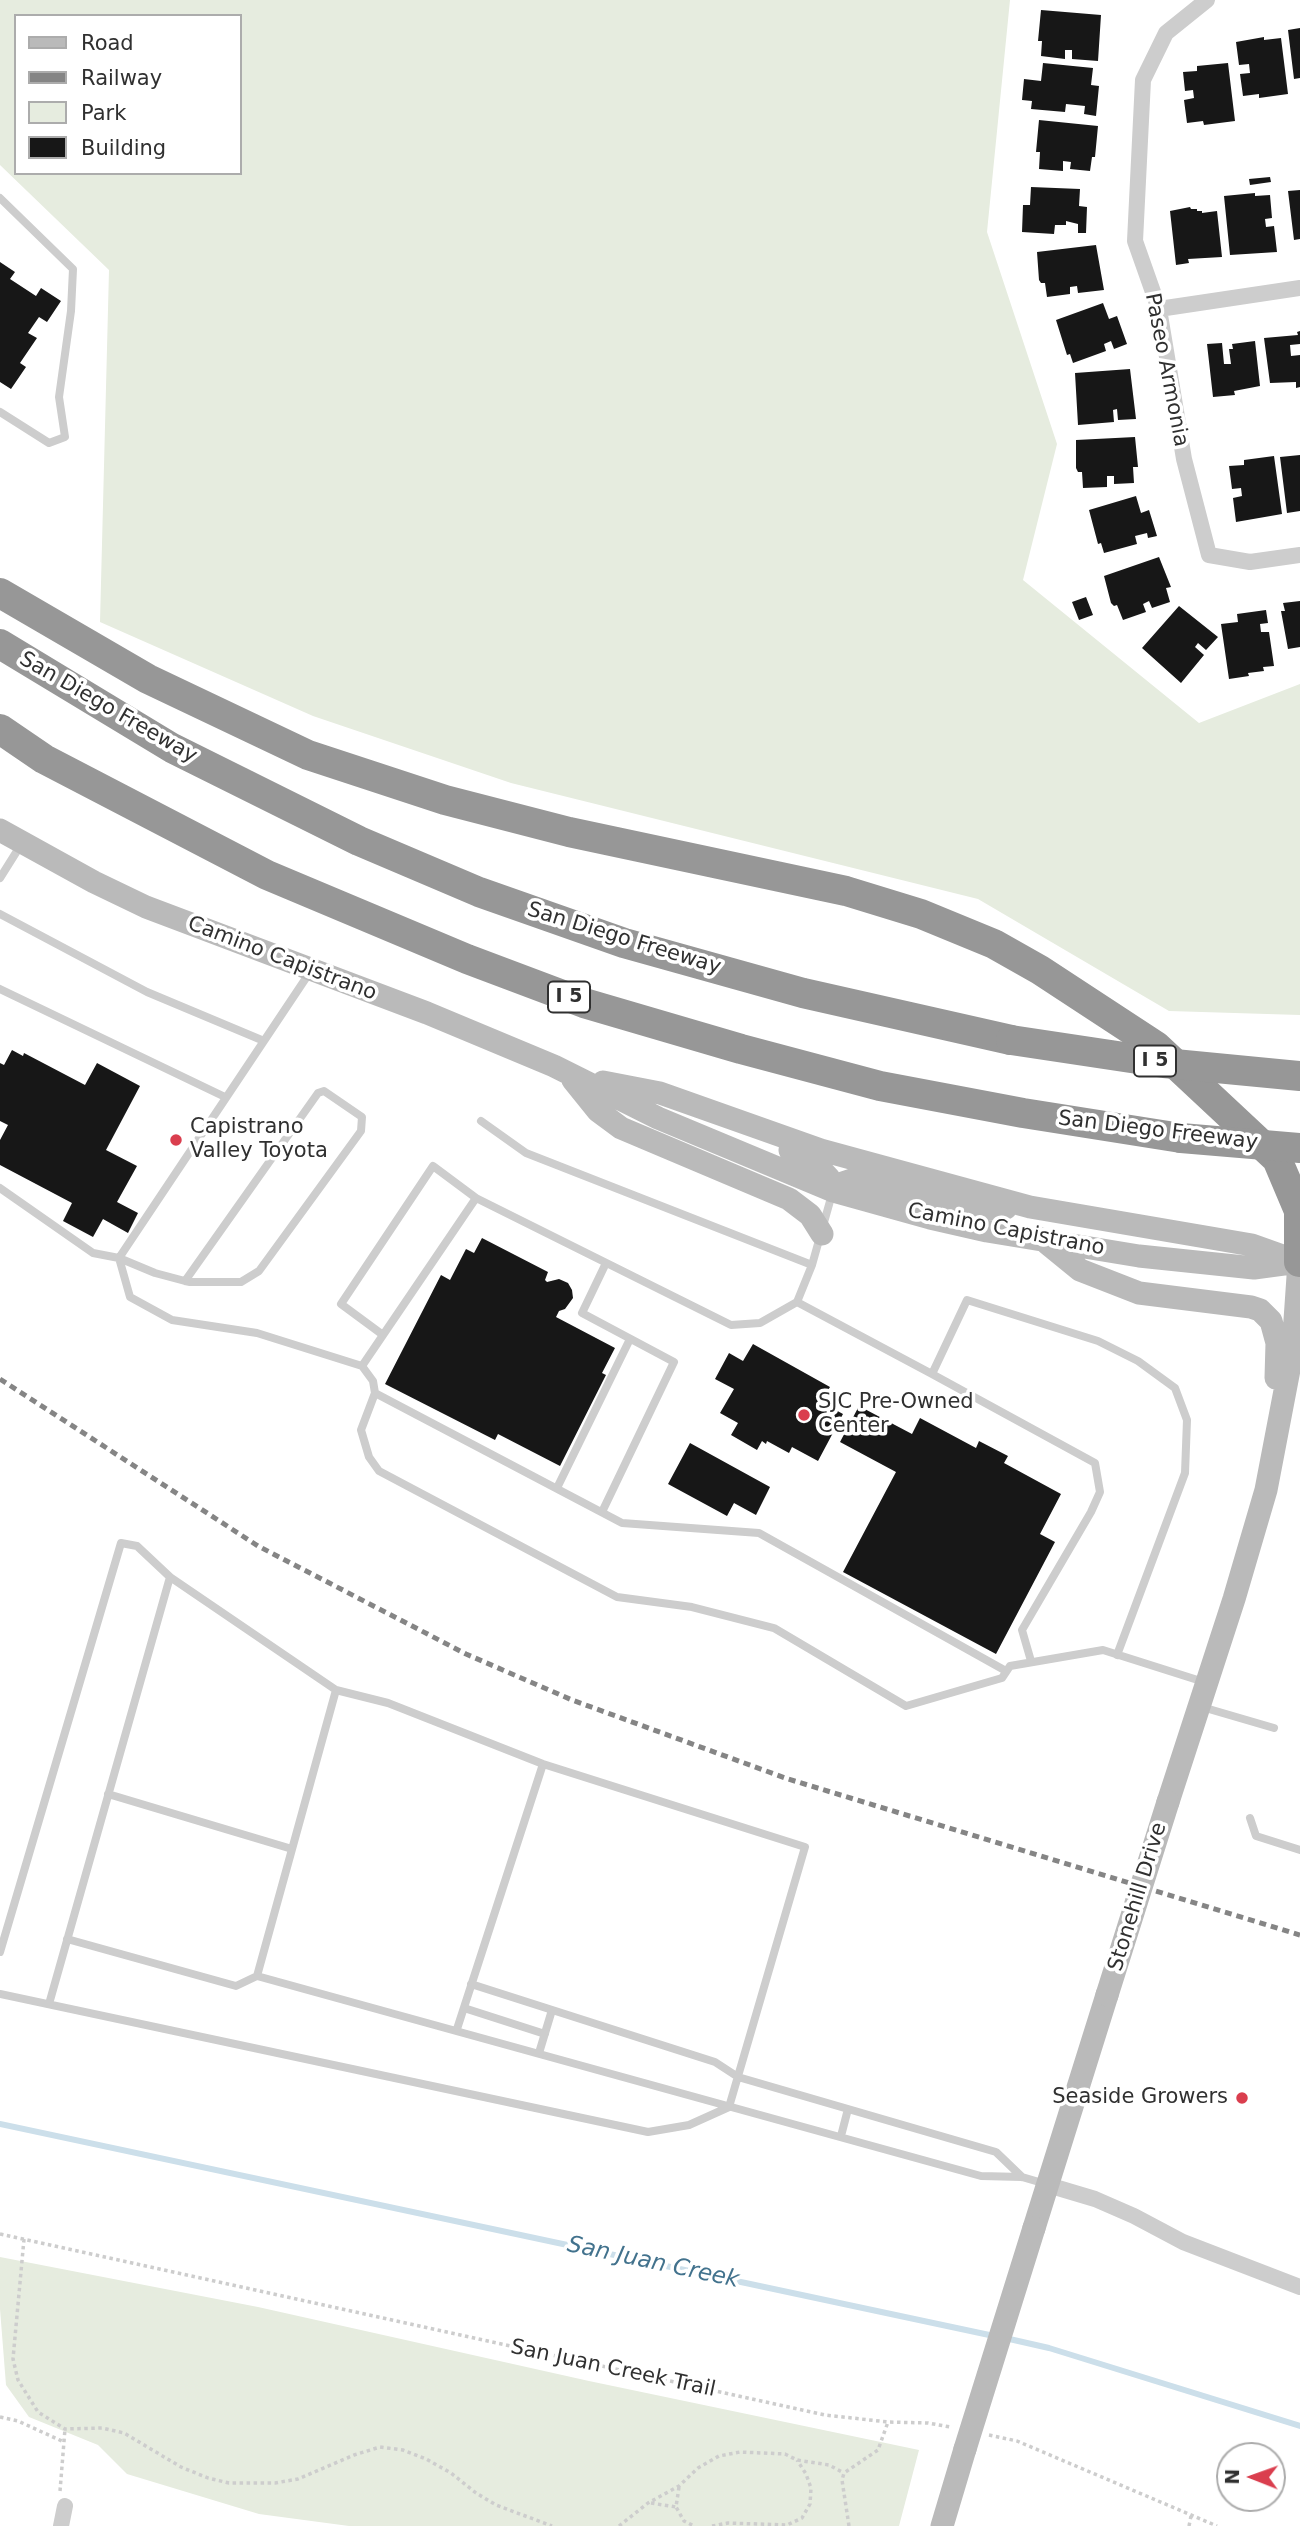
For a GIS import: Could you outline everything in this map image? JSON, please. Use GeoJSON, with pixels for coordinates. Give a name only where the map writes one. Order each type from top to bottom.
{"type":"FeatureCollection","features":[{"type":"Feature","properties":{"kind":"highway"},"geometry":{"type":"LineString","coordinates":[[0,593],[148,679],[308,755],[445,800],[569,832],[846,891],[921,914],[995,944],[1040,970],[1156,1046],[1277,1159],[1300,1211],[1300,1262]]}},
{"type":"Feature","properties":{"kind":"highway","name":"San Diego Freeway"},"geometry":{"type":"LineString","coordinates":[[0,645],[184,754],[359,841],[479,892],[624,943],[790,989],[1011,1040],[1164,1063],[1300,1076]]}},
{"type":"Feature","properties":{"kind":"highway","name":"San Diego Freeway"},"geometry":{"type":"LineString","coordinates":[[0,729],[44,759],[267,875],[467,959],[584,1003],[880,1086],[1023,1113],[1181,1138],[1300,1148]]}},
{"type":"Feature","properties":{"kind":"main road","name":"Camino Capistrano"},"geometry":{"type":"LineString","coordinates":[[0,830],[146,907],[427,1013],[534,1058],[658,1118],[833,1191],[987,1231],[1139,1256],[1254,1268],[1300,1262]]}},
{"type":"Feature","properties":{"kind":"main road","name":"Camino Capistrano"},"geometry":{"type":"LineString","coordinates":[[569,1075],[660,1093],[821,1150],[1030,1207],[1252,1245],[1300,1262]]}},
{"type":"Feature","properties":{"kind":"main road"},"geometry":{"type":"LineString","coordinates":[[569,1075],[598,1111],[621,1128],[789,1199],[810,1215],[822,1234]]}},
{"type":"Feature","properties":{"kind":"main road"},"geometry":{"type":"LineString","coordinates":[[626,1087],[795,1152],[814,1162],[829,1178],[833,1191],[843,1183],[855,1179],[952,1205],[979,1209],[1030,1207]]}},
{"type":"Feature","properties":{"kind":"main road"},"geometry":{"type":"LineString","coordinates":[[1041,1238],[1080,1270],[1139,1293],[1260,1310],[1271,1321],[1277,1343],[1276,1434]]}},
{"type":"Feature","properties":{"kind":"main road","name":"Stonehill Drive"},"geometry":{"type":"LineString","coordinates":[[942,2526],[972,2441],[1034,2228],[1266,1490],[1293,1349],[1300,1262]]}},
{"type":"Feature","properties":{"kind":"main road"},"geometry":{"type":"LineString","coordinates":[[1276,1434],[1300,1392]]}},
{"type":"Feature","properties":{"kind":"street","name":"Paseo Armonia"},"geometry":{"type":"LineString","coordinates":[[1207,0],[1166,33],[1143,80],[1135,241],[1159,309],[1184,459],[1209,555],[1250,562],[1300,555]]}},
{"type":"Feature","properties":{"kind":"street"},"geometry":{"type":"LineString","coordinates":[[1159,309],[1300,288]]}},
{"type":"Feature","properties":{"kind":"street"},"geometry":{"type":"LineString","coordinates":[[1048,2185],[1095,2199],[1183,2242],[1300,2287]]}},
{"type":"Feature","properties":{"kind":"street"},"geometry":{"type":"LineString","coordinates":[[61,2526],[65,2505]]}},
{"type":"Feature","properties":{"kind":"lane"},"geometry":{"type":"LineString","coordinates":[[0,198],[73,270],[71,311],[59,397],[65,437],[50,443],[0,412]]}},
{"type":"Feature","properties":{"kind":"lane"},"geometry":{"type":"LineString","coordinates":[[0,878],[22,843]]}},
{"type":"Feature","properties":{"kind":"lane"},"geometry":{"type":"LineString","coordinates":[[0,914],[147,992],[264,1041]]}},
{"type":"Feature","properties":{"kind":"lane"},"geometry":{"type":"LineString","coordinates":[[118,1258],[312,970]]}},
{"type":"Feature","properties":{"kind":"lane"},"geometry":{"type":"LineString","coordinates":[[0,989],[225,1097]]}},
{"type":"Feature","properties":{"kind":"lane"},"geometry":{"type":"LineString","coordinates":[[0,1188],[93,1253],[118,1258],[155,1273],[185,1281],[241,1282],[259,1271],[361,1132],[362,1118],[324,1091],[318,1093],[185,1281]]}},
{"type":"Feature","properties":{"kind":"lane"},"geometry":{"type":"LineString","coordinates":[[481,1121],[526,1153],[812,1265]]}},
{"type":"Feature","properties":{"kind":"lane"},"geometry":{"type":"LineString","coordinates":[[383,1335],[341,1304],[433,1166],[476,1198],[731,1325],[760,1323],[797,1302],[812,1265],[833,1191]]}},
{"type":"Feature","properties":{"kind":"lane"},"geometry":{"type":"LineString","coordinates":[[362,1366],[476,1198]]}},
{"type":"Feature","properties":{"kind":"lane"},"geometry":{"type":"LineString","coordinates":[[118,1258],[130,1297],[172,1320],[257,1333],[362,1366],[373,1381],[375,1393],[361,1430],[369,1457],[379,1471],[617,1597],[692,1607],[775,1628],[906,1706],[1002,1678],[1010,1666],[1103,1650],[1207,1683]]}},
{"type":"Feature","properties":{"kind":"lane"},"geometry":{"type":"LineString","coordinates":[[602,1512],[674,1362],[582,1313],[606,1263]]}},
{"type":"Feature","properties":{"kind":"lane"},"geometry":{"type":"LineString","coordinates":[[932,1374],[967,1300],[1098,1341],[1138,1361],[1175,1388],[1187,1420],[1185,1473],[1117,1655]]}},
{"type":"Feature","properties":{"kind":"lane"},"geometry":{"type":"LineString","coordinates":[[797,1302],[1095,1463],[1100,1492],[1022,1630],[1031,1661]]}},
{"type":"Feature","properties":{"kind":"lane"},"geometry":{"type":"LineString","coordinates":[[557,1489],[630,1339]]}},
{"type":"Feature","properties":{"kind":"lane"},"geometry":{"type":"LineString","coordinates":[[375,1393],[622,1523],[759,1533],[1006,1671]]}},
{"type":"Feature","properties":{"kind":"lane"},"geometry":{"type":"LineString","coordinates":[[0,1952],[121,1543],[137,1546],[170,1577],[336,1690],[388,1703],[543,1764],[805,1847],[729,2107],[689,2125],[648,2132],[0,1994]]}},
{"type":"Feature","properties":{"kind":"lane"},"geometry":{"type":"LineString","coordinates":[[49,2004],[170,1577]]}},
{"type":"Feature","properties":{"kind":"lane"},"geometry":{"type":"LineString","coordinates":[[257,1976],[336,1690]]}},
{"type":"Feature","properties":{"kind":"lane"},"geometry":{"type":"LineString","coordinates":[[1199,1707],[1274,1728]]}},
{"type":"Feature","properties":{"kind":"lane"},"geometry":{"type":"LineString","coordinates":[[457,2029],[543,1764]]}},
{"type":"Feature","properties":{"kind":"lane"},"geometry":{"type":"LineString","coordinates":[[108,1794],[292,1849]]}},
{"type":"Feature","properties":{"kind":"lane"},"geometry":{"type":"LineString","coordinates":[[1250,1818],[1256,1836],[1300,1850]]}},
{"type":"Feature","properties":{"kind":"lane"},"geometry":{"type":"LineString","coordinates":[[67,1939],[236,1986],[257,1976],[457,2029],[981,2176],[1023,2177],[1048,2185]]}},
{"type":"Feature","properties":{"kind":"lane"},"geometry":{"type":"LineString","coordinates":[[471,1984],[715,2062],[738,2077],[996,2151],[1023,2177]]}},
{"type":"Feature","properties":{"kind":"lane"},"geometry":{"type":"LineString","coordinates":[[464,2008],[545,2034]]}},
{"type":"Feature","properties":{"kind":"lane"},"geometry":{"type":"LineString","coordinates":[[539,2053],[552,2010]]}},
{"type":"Feature","properties":{"kind":"lane"},"geometry":{"type":"LineString","coordinates":[[841,2136],[848,2109]]}},
{"type":"Feature","properties":{"kind":"path","name":"San Juan Creek Trail"},"geometry":{"type":"LineString","coordinates":[[0,2234],[825,2415],[888,2422],[929,2423],[954,2428]]}},
{"type":"Feature","properties":{"kind":"path"},"geometry":{"type":"LineString","coordinates":[[24,2239],[13,2359],[18,2380],[38,2412],[65,2429],[102,2428],[124,2433],[181,2467],[229,2483],[275,2483],[298,2479],[380,2447],[403,2450],[451,2473],[496,2505],[552,2526]]}},
{"type":"Feature","properties":{"kind":"path"},"geometry":{"type":"LineString","coordinates":[[0,2417],[18,2421],[64,2442]]}},
{"type":"Feature","properties":{"kind":"path"},"geometry":{"type":"LineString","coordinates":[[849,2526],[842,2480],[844,2473],[877,2450],[888,2422]]}},
{"type":"Feature","properties":{"kind":"path"},"geometry":{"type":"LineString","coordinates":[[65,2429],[59,2494],[65,2505]]}},
{"type":"Feature","properties":{"kind":"path"},"geometry":{"type":"LineString","coordinates":[[972,2441],[1017,2441],[1217,2526]]}},
{"type":"Feature","properties":{"kind":"path"},"geometry":{"type":"LineString","coordinates":[[619,2526],[648,2502],[679,2486],[698,2468],[719,2456],[740,2452],[785,2454],[797,2460],[829,2465],[844,2473]]}},
{"type":"Feature","properties":{"kind":"path"},"geometry":{"type":"LineString","coordinates":[[712,2526],[728,2523],[787,2525],[802,2518],[810,2504],[811,2488],[797,2460]]}},
{"type":"Feature","properties":{"kind":"path"},"geometry":{"type":"LineString","coordinates":[[679,2486],[676,2507],[685,2523],[694,2526]]}},
{"type":"Feature","properties":{"kind":"path"},"geometry":{"type":"LineString","coordinates":[[648,2502],[676,2507]]}},
{"type":"Feature","properties":{"kind":"path"},"geometry":{"type":"LineString","coordinates":[[1189,2526],[1191,2516]]}},
{"type":"Feature","properties":{"kind":"green space"},"geometry":{"type":"Polygon","coordinates":[[[0,0],[1010,0],[987,232],[1057,444],[1023,580],[1199,723],[1300,684],[1300,1015],[1169,1011],[978,899],[511,783],[313,716],[100,622],[109,270],[0,165],[0,0]]]}},
{"type":"Feature","properties":{"kind":"green space"},"geometry":{"type":"Polygon","coordinates":[[[0,2257],[258,2307],[589,2381],[919,2450],[899,2526],[349,2526],[259,2514],[127,2474],[98,2445],[29,2417],[6,2385],[0,2309],[0,2257]]]}},
{"type":"Feature","properties":{"kind":"building"},"geometry":{"type":"Polygon","coordinates":[[[1041,10],[1101,15],[1098,61],[1072,59],[1072,50],[1065,50],[1065,59],[1041,56],[1042,41],[1038,41],[1041,10]]]}},
{"type":"Feature","properties":{"kind":"building"},"geometry":{"type":"Polygon","coordinates":[[[1300,28],[1300,78],[1294,79],[1288,30],[1300,28]]]}},
{"type":"Feature","properties":{"kind":"building"},"geometry":{"type":"Polygon","coordinates":[[[1264,37],[1264,40],[1281,38],[1288,94],[1259,98],[1259,94],[1243,96],[1240,74],[1250,73],[1249,64],[1239,65],[1236,42],[1264,37]]]}},
{"type":"Feature","properties":{"kind":"building"},"geometry":{"type":"Polygon","coordinates":[[[1043,63],[1093,68],[1091,85],[1099,86],[1096,116],[1084,114],[1085,106],[1066,104],[1065,112],[1031,109],[1032,101],[1022,100],[1024,79],[1041,81],[1043,63]]]}},
{"type":"Feature","properties":{"kind":"building"},"geometry":{"type":"Polygon","coordinates":[[[1228,63],[1235,121],[1204,125],[1203,121],[1187,123],[1184,100],[1194,98],[1193,90],[1185,91],[1183,72],[1197,71],[1197,66],[1228,63]]]}},
{"type":"Feature","properties":{"kind":"building"},"geometry":{"type":"Polygon","coordinates":[[[1039,120],[1098,126],[1095,157],[1092,157],[1090,171],[1070,169],[1071,162],[1063,161],[1063,171],[1039,169],[1040,152],[1036,152],[1039,120]]]}},
{"type":"Feature","properties":{"kind":"building"},"geometry":{"type":"Polygon","coordinates":[[[1270,177],[1271,182],[1250,185],[1249,179],[1270,177]]]}},
{"type":"Feature","properties":{"kind":"building"},"geometry":{"type":"Polygon","coordinates":[[[1031,187],[1080,189],[1079,206],[1087,207],[1086,233],[1078,233],[1078,224],[1066,221],[1066,225],[1055,225],[1054,234],[1022,232],[1023,205],[1030,205],[1031,187]]]}},
{"type":"Feature","properties":{"kind":"building"},"geometry":{"type":"Polygon","coordinates":[[[1300,190],[1300,239],[1294,240],[1288,191],[1300,190]]]}},
{"type":"Feature","properties":{"kind":"building"},"geometry":{"type":"Polygon","coordinates":[[[1255,193],[1255,196],[1270,195],[1272,218],[1265,219],[1266,227],[1274,226],[1277,252],[1230,255],[1224,196],[1255,193]]]}},
{"type":"Feature","properties":{"kind":"building"},"geometry":{"type":"Polygon","coordinates":[[[1190,207],[1202,213],[1217,211],[1222,257],[1188,259],[1189,263],[1176,265],[1170,211],[1190,207]]]}},
{"type":"Feature","properties":{"kind":"building"},"geometry":{"type":"Polygon","coordinates":[[[1096,245],[1104,290],[1078,293],[1077,286],[1070,287],[1070,294],[1047,297],[1045,283],[1039,280],[1037,252],[1096,245]]]}},
{"type":"Feature","properties":{"kind":"building"},"geometry":{"type":"Polygon","coordinates":[[[0,262],[15,272],[10,279],[36,296],[41,288],[61,301],[47,322],[39,317],[28,333],[37,338],[20,363],[26,367],[11,389],[0,382],[0,262]]]}},
{"type":"Feature","properties":{"kind":"building"},"geometry":{"type":"Polygon","coordinates":[[[1103,303],[1109,319],[1117,316],[1127,344],[1114,349],[1111,341],[1104,344],[1106,351],[1073,363],[1070,354],[1067,355],[1056,320],[1103,303]]]}},
{"type":"Feature","properties":{"kind":"building"},"geometry":{"type":"Polygon","coordinates":[[[1300,331],[1300,344],[1290,345],[1291,356],[1300,355],[1300,387],[1296,388],[1296,382],[1270,383],[1264,338],[1298,335],[1297,332],[1300,331]]]}},
{"type":"Feature","properties":{"kind":"building"},"geometry":{"type":"Polygon","coordinates":[[[1255,341],[1260,386],[1234,391],[1235,395],[1213,397],[1207,344],[1222,343],[1224,364],[1231,364],[1229,349],[1233,349],[1232,344],[1255,341]]]}},
{"type":"Feature","properties":{"kind":"building"},"geometry":{"type":"Polygon","coordinates":[[[1130,369],[1136,419],[1118,420],[1117,409],[1113,410],[1114,422],[1078,425],[1075,373],[1130,369]]]}},
{"type":"Feature","properties":{"kind":"building"},"geometry":{"type":"Polygon","coordinates":[[[1135,437],[1138,467],[1133,467],[1134,483],[1114,484],[1114,476],[1107,476],[1107,487],[1083,488],[1082,472],[1078,472],[1076,468],[1076,440],[1135,437]]]}},
{"type":"Feature","properties":{"kind":"building"},"geometry":{"type":"Polygon","coordinates":[[[1300,455],[1300,511],[1287,513],[1280,457],[1300,455]]]}},
{"type":"Feature","properties":{"kind":"building"},"geometry":{"type":"Polygon","coordinates":[[[1274,456],[1282,514],[1236,522],[1233,498],[1242,496],[1241,488],[1232,489],[1229,466],[1244,465],[1244,460],[1274,456]]]}},
{"type":"Feature","properties":{"kind":"building"},"geometry":{"type":"Polygon","coordinates":[[[1136,496],[1141,513],[1149,510],[1157,536],[1148,538],[1147,533],[1135,536],[1137,544],[1104,553],[1101,543],[1098,544],[1089,510],[1136,496]]]}},
{"type":"Feature","properties":{"kind":"building"},"geometry":{"type":"Polygon","coordinates":[[[1159,557],[1171,587],[1166,588],[1170,602],[1152,608],[1149,601],[1143,604],[1146,612],[1123,620],[1117,605],[1111,603],[1104,576],[1159,557]]]}},
{"type":"Feature","properties":{"kind":"building"},"geometry":{"type":"Polygon","coordinates":[[[1086,597],[1093,615],[1079,620],[1072,602],[1086,597]]]}},
{"type":"Feature","properties":{"kind":"building"},"geometry":{"type":"Polygon","coordinates":[[[1300,601],[1300,647],[1288,649],[1281,611],[1285,611],[1283,603],[1300,601]]]}},
{"type":"Feature","properties":{"kind":"building"},"geometry":{"type":"Polygon","coordinates":[[[1179,606],[1218,637],[1206,650],[1198,643],[1195,647],[1204,655],[1181,683],[1142,648],[1179,606]]]}},
{"type":"Feature","properties":{"kind":"building"},"geometry":{"type":"Polygon","coordinates":[[[1266,610],[1268,623],[1260,624],[1261,632],[1269,632],[1274,666],[1263,667],[1264,671],[1248,673],[1249,676],[1229,679],[1221,624],[1238,622],[1237,614],[1266,610]]]}},
{"type":"Feature","properties":{"kind":"building"},"geometry":{"type":"Polygon","coordinates":[[[12,1050],[23,1056],[24,1053],[85,1085],[97,1063],[140,1086],[106,1150],[137,1166],[117,1202],[138,1213],[128,1233],[103,1219],[93,1237],[63,1221],[72,1203],[0,1165],[0,1140],[8,1125],[0,1121],[0,1063],[4,1065],[12,1050]]]}},
{"type":"Feature","properties":{"kind":"building"},"geometry":{"type":"Polygon","coordinates":[[[482,1238],[548,1272],[545,1280],[547,1282],[559,1279],[568,1283],[573,1298],[556,1317],[615,1348],[602,1373],[606,1375],[560,1466],[498,1434],[495,1440],[385,1384],[441,1275],[450,1280],[466,1249],[474,1253],[482,1238]]]}},
{"type":"Feature","properties":{"kind":"building"},"geometry":{"type":"Polygon","coordinates":[[[753,1344],[830,1387],[821,1402],[843,1414],[818,1461],[792,1447],[789,1453],[767,1441],[766,1444],[762,1441],[757,1450],[731,1435],[738,1423],[720,1413],[734,1389],[715,1379],[729,1353],[743,1361],[753,1344]]]}},
{"type":"Feature","properties":{"kind":"building"},"geometry":{"type":"Polygon","coordinates":[[[859,1406],[912,1434],[920,1418],[976,1448],[979,1441],[1008,1456],[1004,1463],[1061,1494],[1040,1534],[1055,1542],[996,1654],[843,1572],[896,1472],[840,1442],[859,1406]]]}},
{"type":"Feature","properties":{"kind":"building"},"geometry":{"type":"Polygon","coordinates":[[[690,1443],[770,1487],[756,1515],[734,1503],[727,1516],[668,1484],[690,1443]]]}},
{"type":"Feature","properties":{"kind":"waterway","name":"San Juan Creek"},"geometry":{"type":"LineString","coordinates":[[0,2124],[994,2336]]}},
{"type":"Feature","properties":{"kind":"waterway","name":"San Juan Creek"},"geometry":{"type":"LineString","coordinates":[[1005,2338],[1049,2348],[1300,2426]]}},
{"type":"Feature","properties":{"kind":"railway"},"geometry":{"type":"LineString","coordinates":[[0,1379],[258,1546],[466,1654],[572,1700],[788,1779],[1300,1935]]}},
{"type":"Feature","properties":{"kind":"place","name":"Capistrano Valley Toyota"},"geometry":{"type":"Point","coordinates":[176,1140]}},
{"type":"Feature","properties":{"kind":"place","name":"SJC Pre-Owned Center"},"geometry":{"type":"Point","coordinates":[804,1415]}},
{"type":"Feature","properties":{"kind":"place","name":"Seaside Growers"},"geometry":{"type":"Point","coordinates":[1242,2098]}}]}
